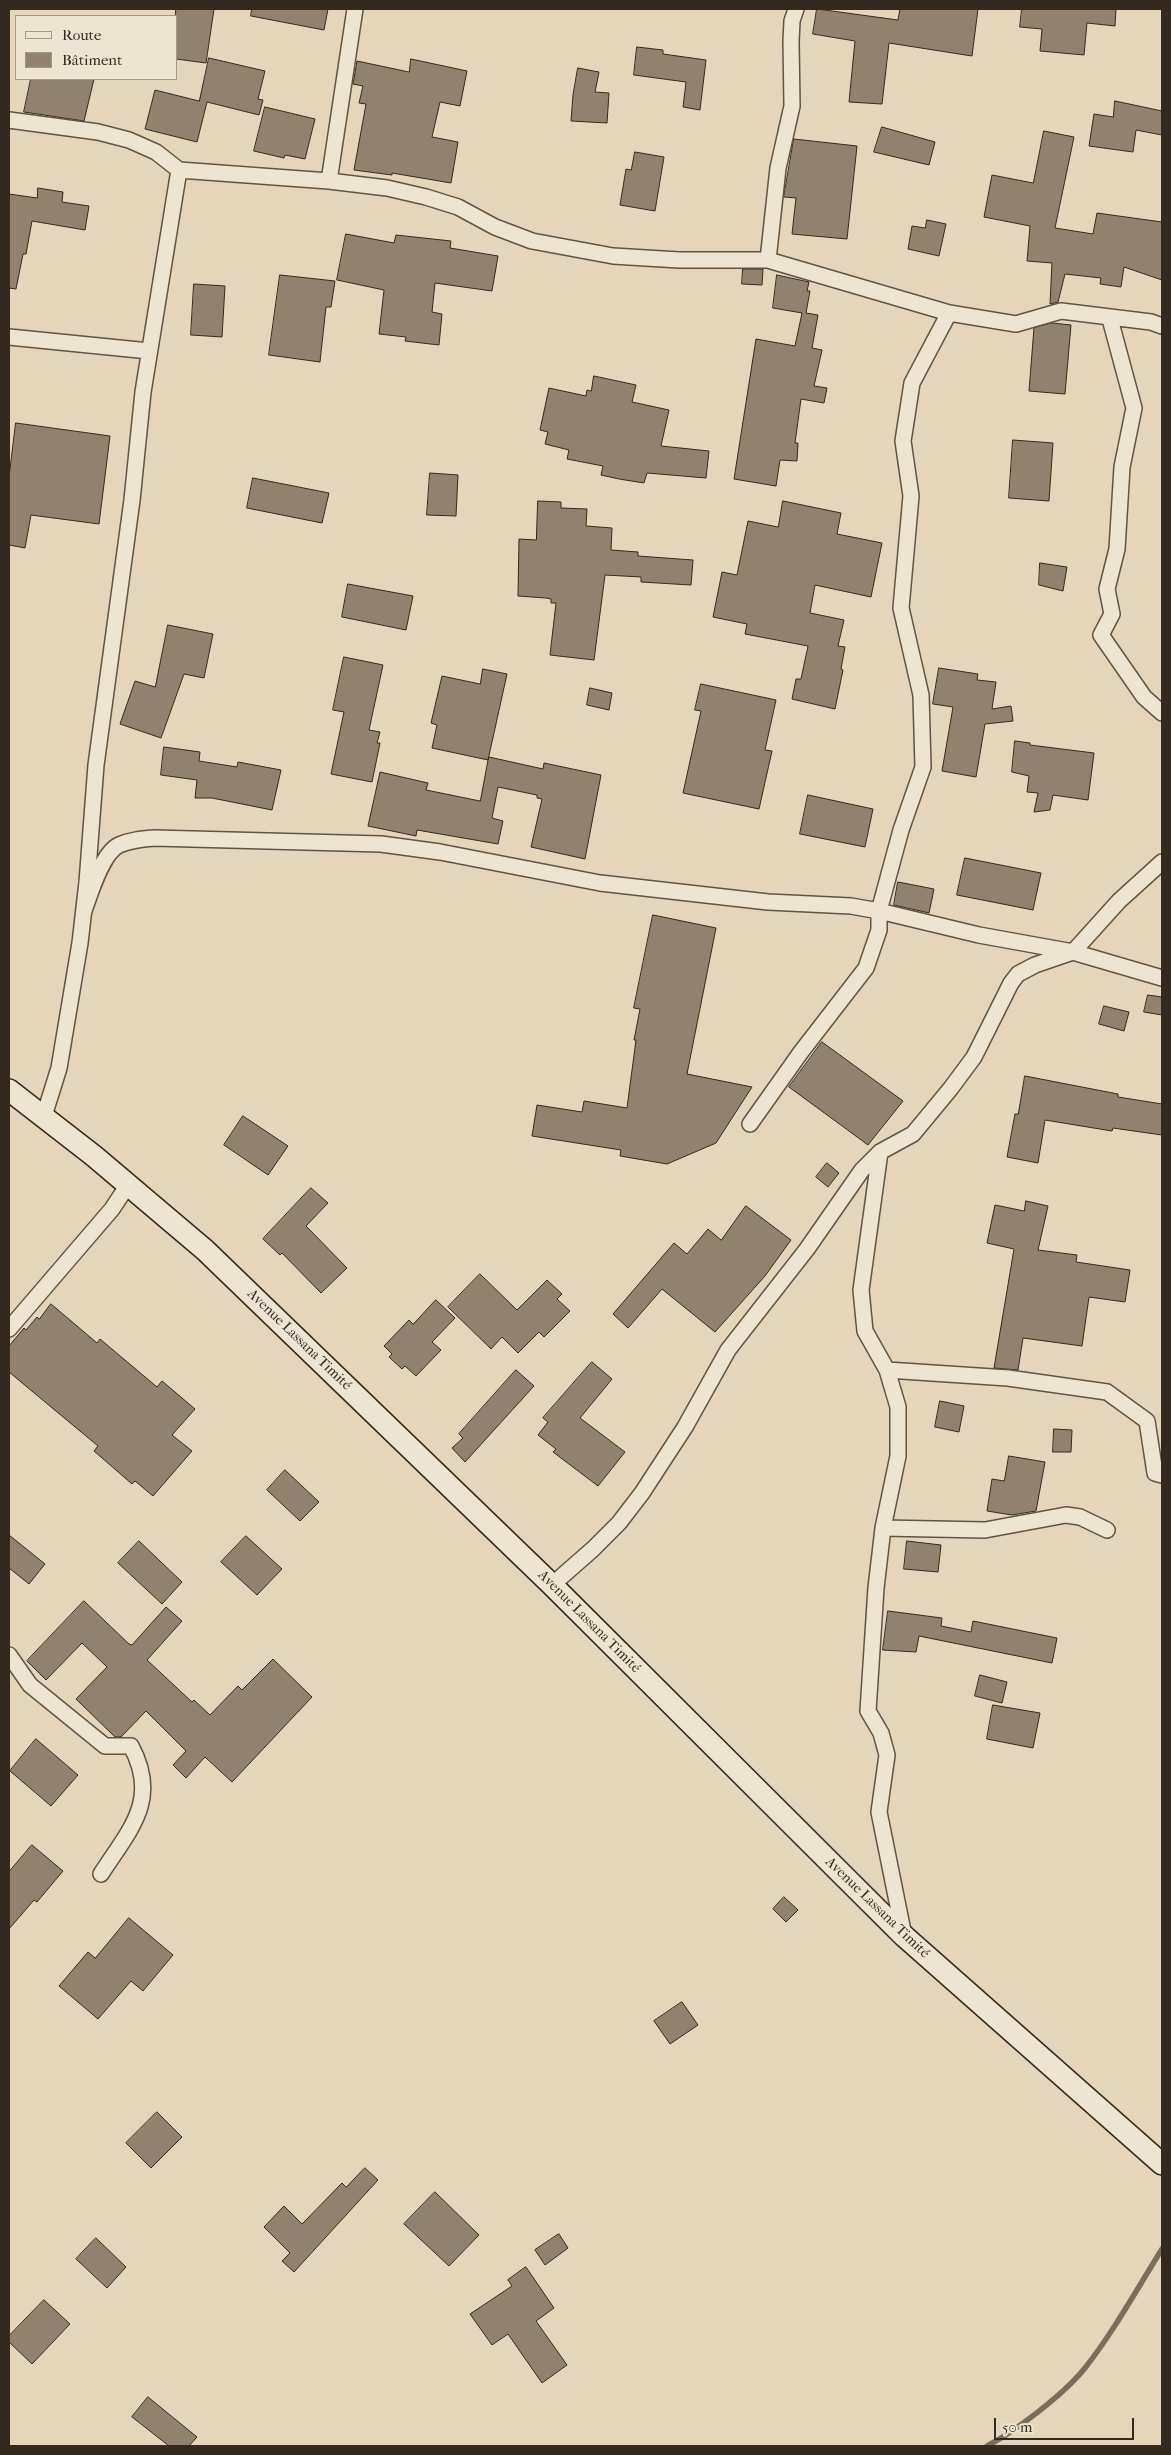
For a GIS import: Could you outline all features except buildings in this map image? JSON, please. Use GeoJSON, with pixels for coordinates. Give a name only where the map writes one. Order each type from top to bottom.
{"type":"FeatureCollection","features":[{"type":"Feature","properties":{"kind":"street"},"geometry":{"type":"LineString","coordinates":[[329,181],[355,9]]}},
{"type":"Feature","properties":{"kind":"street"},"geometry":{"type":"LineString","coordinates":[[768,260],[778,168],[792,106],[790,41],[792,21],[796,9]]}},
{"type":"Feature","properties":{"kind":"street"},"geometry":{"type":"LineString","coordinates":[[9,120],[98,132],[129,140],[156,152],[179,170],[329,181],[387,188],[458,207],[495,227],[532,241],[613,256],[680,260],[768,260],[949,313],[1016,324],[1061,311],[1110,319],[1151,322],[1162,326]]}},
{"type":"Feature","properties":{"kind":"street"},"geometry":{"type":"LineString","coordinates":[[44,1116],[62,1053],[84,911],[96,765],[132,500],[148,351],[179,170]]}},
{"type":"Feature","properties":{"kind":"street"},"geometry":{"type":"LineString","coordinates":[[750,1124],[801,1052],[866,968],[879,930],[880,911],[901,830],[923,767],[921,695],[901,608],[911,496],[903,440],[912,383],[949,313]]}},
{"type":"Feature","properties":{"kind":"street"},"geometry":{"type":"LineString","coordinates":[[1110,319],[1134,408],[1122,467],[1117,549],[1107,589],[1112,614],[1101,635],[1144,697],[1162,713]]}},
{"type":"Feature","properties":{"kind":"street"},"geometry":{"type":"LineString","coordinates":[[9,337],[148,351]]}},
{"type":"Feature","properties":{"kind":"street"},"geometry":{"type":"LineString","coordinates":[[84,911],[96,878],[108,856],[117,846],[132,840],[154,838],[381,844],[440,852],[600,883],[768,902],[851,906],[978,934],[1073,952],[1162,978]]}},
{"type":"Feature","properties":{"kind":"street"},"geometry":{"type":"LineString","coordinates":[[552,1584],[593,1550],[619,1523],[642,1493],[685,1427],[728,1350],[807,1249],[862,1170],[880,1152],[898,1144],[924,1124],[974,1057],[1003,996],[1018,974],[1035,965],[1073,952],[1118,901],[1162,862]]}},
{"type":"Feature","properties":{"kind":"street","name":"Avenue Lassana Timité"},"geometry":{"type":"LineString","coordinates":[[9,1090],[44,1116],[205,1250],[552,1584],[904,1936],[1162,2164]]}},
{"type":"Feature","properties":{"kind":"street"},"geometry":{"type":"LineString","coordinates":[[880,1152],[861,1290],[865,1331],[887,1370],[898,1407],[898,1456],[883,1528],[876,1588],[868,1711],[881,1733],[887,1755],[879,1812],[904,1936]]}},
{"type":"Feature","properties":{"kind":"street"},"geometry":{"type":"LineString","coordinates":[[9,1329],[112,1209],[128,1185]]}},
{"type":"Feature","properties":{"kind":"street"},"geometry":{"type":"LineString","coordinates":[[887,1370],[1008,1378],[1107,1392],[1147,1421],[1155,1473],[1162,1475]]}},
{"type":"Feature","properties":{"kind":"street"},"geometry":{"type":"LineString","coordinates":[[883,1528],[985,1530],[1066,1515],[1080,1516],[1108,1530]]}},
{"type":"Feature","properties":{"kind":"street"},"geometry":{"type":"LineString","coordinates":[[9,1655],[30,1685],[105,1746],[131,1746],[139,1760],[144,1787],[142,1801],[134,1823],[101,1874]]}},
{"type":"Feature","properties":{"kind":"waterway"},"geometry":{"type":"LineString","coordinates":[[987,2446],[1012,2431],[1039,2411],[1065,2389],[1085,2368],[1125,2310],[1162,2249]]}}]}
